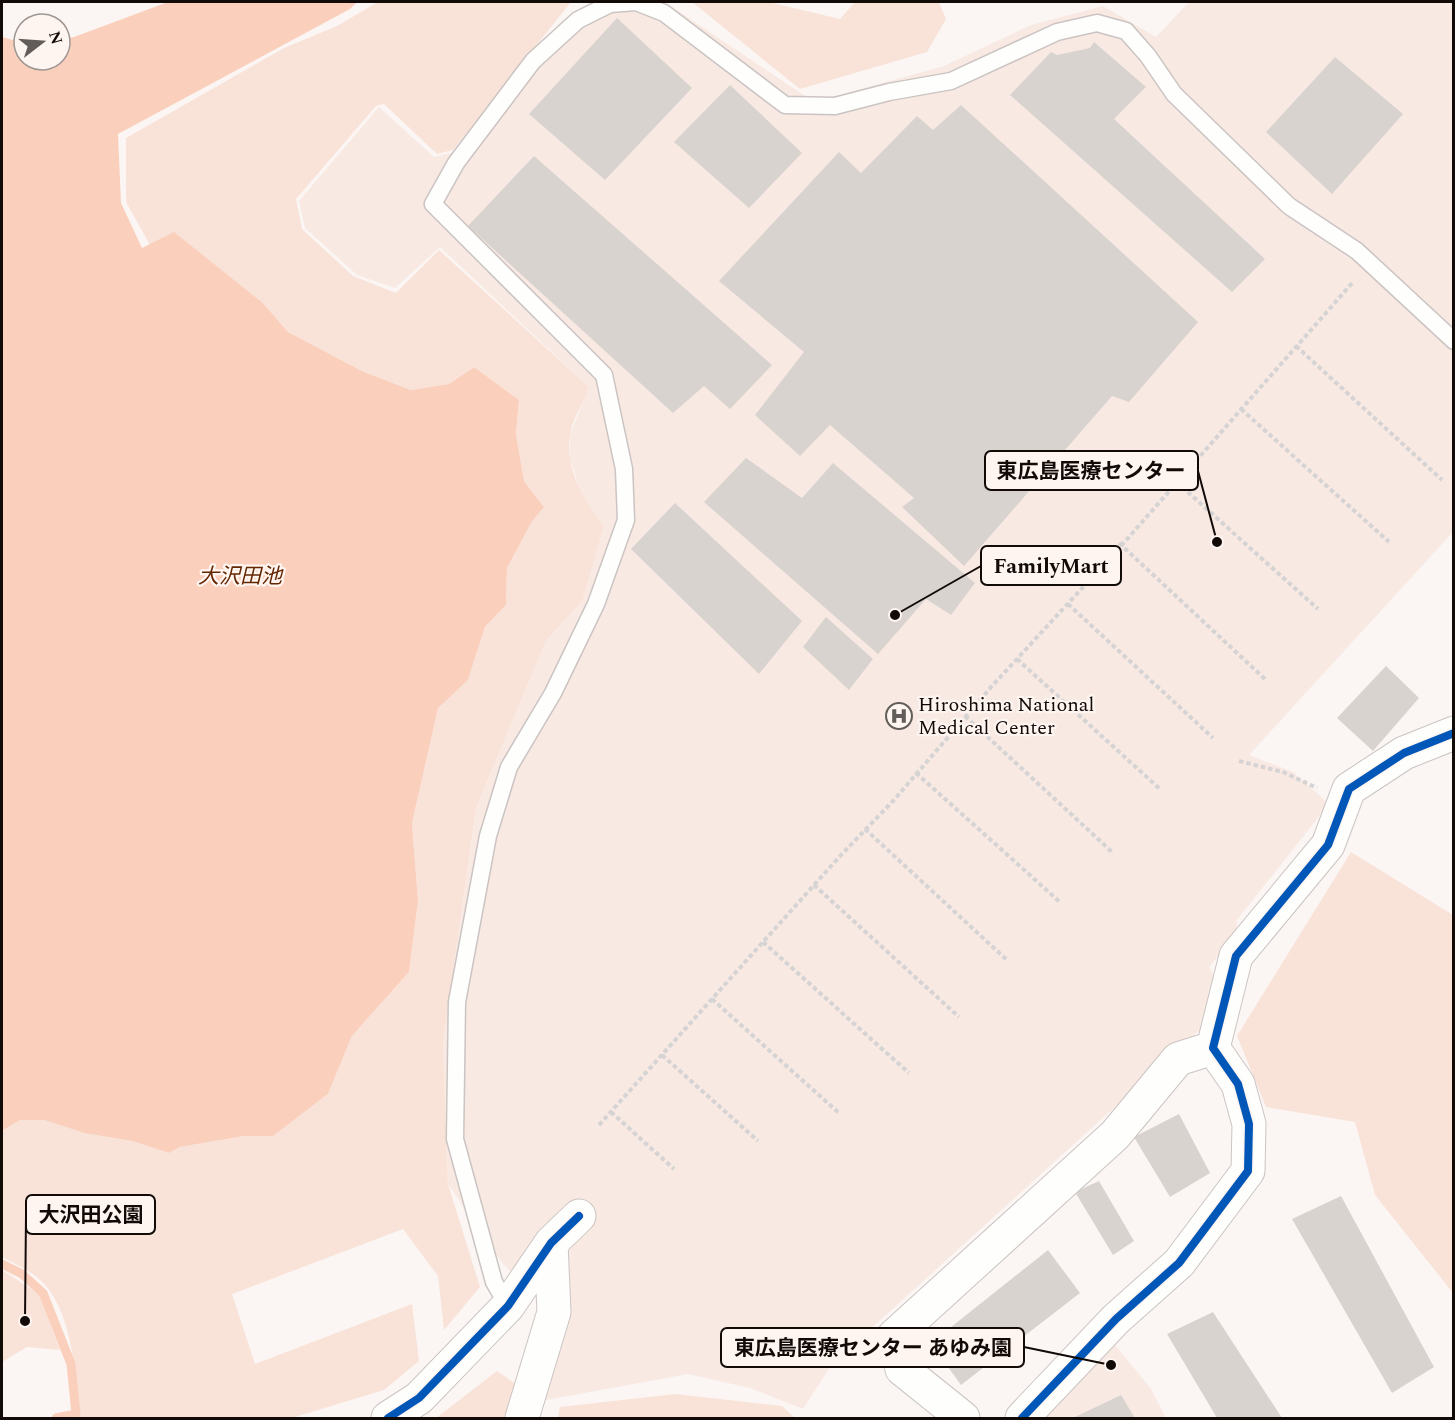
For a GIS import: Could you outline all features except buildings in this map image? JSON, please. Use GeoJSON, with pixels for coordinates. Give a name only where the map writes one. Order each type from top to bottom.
{"type":"FeatureCollection","features":[{"type":"Feature","properties":{"kind":"street"},"geometry":{"type":"LineString","coordinates":[[1022,1419],[1116,1319],[1179,1263],[1248,1171],[1249,1124],[1238,1084],[1213,1048],[1236,956],[1328,844],[1349,789],[1404,753],[1454,733]]}},
{"type":"Feature","properties":{"kind":"street"},"geometry":{"type":"LineString","coordinates":[[963,1419],[902,1369],[894,1336],[1115,1135],[1178,1059],[1213,1048]]}},
{"type":"Feature","properties":{"kind":"street"},"geometry":{"type":"LineString","coordinates":[[388,1419],[419,1398],[508,1306],[551,1244],[579,1216]]}},
{"type":"Feature","properties":{"kind":"street"},"geometry":{"type":"LineString","coordinates":[[522,1419],[554,1312],[551,1244]]}},
{"type":"Feature","properties":{"kind":"lane"},"geometry":{"type":"LineString","coordinates":[[508,1306],[494,1282],[455,1138],[457,1002],[488,836],[509,767],[553,693],[596,604],[626,520],[624,469],[604,375],[433,204],[456,163],[533,61],[578,20],[610,4],[636,2],[664,13],[786,105],[835,106],[889,92],[951,81],[1057,32],[1096,23],[1126,31],[1148,56],[1174,94],[1289,206],[1357,251],[1454,341]]}},
{"type":"Feature","properties":{"kind":"path"},"geometry":{"type":"LineString","coordinates":[[599,1125],[916,774],[965,716],[1068,604],[1354,281]]}},
{"type":"Feature","properties":{"kind":"path"},"geometry":{"type":"LineString","coordinates":[[1296,346],[1442,480]]}},
{"type":"Feature","properties":{"kind":"path"},"geometry":{"type":"LineString","coordinates":[[1241,408],[1389,542]]}},
{"type":"Feature","properties":{"kind":"path"},"geometry":{"type":"LineString","coordinates":[[1171,477],[1318,609]]}},
{"type":"Feature","properties":{"kind":"path"},"geometry":{"type":"LineString","coordinates":[[1120,545],[1266,680]]}},
{"type":"Feature","properties":{"kind":"path"},"geometry":{"type":"LineString","coordinates":[[1068,604],[1213,738]]}},
{"type":"Feature","properties":{"kind":"path"},"geometry":{"type":"LineString","coordinates":[[1017,659],[1161,790]]}},
{"type":"Feature","properties":{"kind":"path"},"geometry":{"type":"LineString","coordinates":[[965,716],[1112,852]]}},
{"type":"Feature","properties":{"kind":"path"},"geometry":{"type":"LineString","coordinates":[[1239,761],[1283,772],[1313,785],[1342,808]]}},
{"type":"Feature","properties":{"kind":"path"},"geometry":{"type":"LineString","coordinates":[[916,774],[1061,903]]}},
{"type":"Feature","properties":{"kind":"path"},"geometry":{"type":"LineString","coordinates":[[865,829],[1008,962]]}},
{"type":"Feature","properties":{"kind":"path"},"geometry":{"type":"LineString","coordinates":[[814,885],[959,1017]]}},
{"type":"Feature","properties":{"kind":"path"},"geometry":{"type":"LineString","coordinates":[[763,942],[909,1073]]}},
{"type":"Feature","properties":{"kind":"path"},"geometry":{"type":"LineString","coordinates":[[712,999],[840,1114]]}},
{"type":"Feature","properties":{"kind":"path"},"geometry":{"type":"LineString","coordinates":[[662,1055],[758,1141]]}},
{"type":"Feature","properties":{"kind":"path"},"geometry":{"type":"LineString","coordinates":[[611,1112],[674,1169]]}},
{"type":"Feature","properties":{"kind":"shaded area"},"geometry":{"type":"Polygon","coordinates":[[[378,2],[571,2],[453,150],[437,154],[384,104],[376,106],[296,199],[302,229],[353,276],[396,293],[439,250],[589,387],[571,429],[570,460],[583,495],[604,526],[583,600],[546,641],[476,808],[443,1044],[448,1184],[480,1287],[444,1330],[438,1276],[403,1229],[232,1294],[255,1364],[412,1304],[419,1361],[384,1390],[292,1418],[61,1418],[79,1413],[76,1379],[65,1322],[49,1290],[38,1278],[2,1257],[2,1131],[20,1120],[44,1120],[84,1133],[132,1141],[169,1153],[180,1147],[244,1136],[273,1136],[328,1094],[352,1036],[409,972],[418,901],[412,823],[438,707],[468,680],[485,627],[506,605],[507,568],[531,523],[544,507],[524,481],[516,434],[519,400],[474,367],[449,384],[411,390],[364,372],[288,332],[263,303],[174,233],[150,245],[126,202],[126,138],[284,48],[337,26],[378,2]]]}},
{"type":"Feature","properties":{"kind":"shaded area","name":"Hiroshima National Medical Center"},"geometry":{"type":"Polygon","coordinates":[[[593,2],[665,2],[814,102],[944,66],[1031,25],[1103,6],[1156,37],[1189,2],[1453,2],[1453,532],[1249,755],[1293,772],[1329,804],[1237,920],[1237,933],[1209,967],[1218,982],[1203,1027],[832,1364],[803,1409],[750,1388],[688,1374],[541,1401],[562,1319],[502,1263],[448,1184],[443,1044],[476,808],[546,641],[583,600],[604,526],[583,499],[570,459],[570,434],[589,387],[440,247],[395,288],[357,275],[305,228],[299,201],[379,107],[434,157],[456,152],[555,34],[593,2]]]}},
{"type":"Feature","properties":{"kind":"shaded area"},"geometry":{"type":"Polygon","coordinates":[[[692,2],[769,2],[840,19],[855,2],[939,2],[946,19],[927,52],[800,89],[692,2]]]}},
{"type":"Feature","properties":{"kind":"shaded area"},"geometry":{"type":"Polygon","coordinates":[[[1351,852],[1453,915],[1453,1293],[1375,1195],[1355,1122],[1266,1107],[1237,1036],[1351,852]]]}},
{"type":"Feature","properties":{"kind":"shaded area"},"geometry":{"type":"Polygon","coordinates":[[[2,1270],[39,1294],[60,1350],[27,1347],[2,1362],[2,1270]]]}},
{"type":"Feature","properties":{"kind":"shaded area"},"geometry":{"type":"Polygon","coordinates":[[[1112,1341],[1151,1389],[1166,1418],[1041,1418],[1112,1341]]]}},
{"type":"Feature","properties":{"kind":"shaded area"},"geometry":{"type":"Polygon","coordinates":[[[497,1371],[516,1384],[509,1418],[436,1418],[497,1371]]]}},
{"type":"Feature","properties":{"kind":"shaded area"},"geometry":{"type":"Polygon","coordinates":[[[675,1394],[782,1406],[795,1418],[558,1418],[560,1407],[675,1394]]]}},
{"type":"Feature","properties":{"kind":"water","name":"大沢田池"},"geometry":{"type":"Polygon","coordinates":[[[168,2],[357,2],[350,9],[118,134],[121,203],[142,248],[174,232],[263,303],[288,332],[364,372],[411,390],[449,384],[474,367],[519,400],[516,434],[524,481],[544,507],[531,523],[507,568],[506,605],[485,627],[468,680],[438,708],[412,823],[418,901],[409,972],[352,1036],[328,1094],[273,1136],[244,1136],[180,1147],[169,1153],[132,1141],[84,1133],[44,1120],[20,1120],[2,1131],[2,37],[12,40],[12,72],[72,72],[72,37],[168,2]]]}},
{"type":"Feature","properties":{"kind":"waterway"},"geometry":{"type":"LineString","coordinates":[[2,1264],[22,1274],[43,1293],[71,1364],[76,1414],[56,1418]]}},
{"type":"Feature","properties":{"kind":"cycle path"},"geometry":{"type":"LineString","coordinates":[[1022,1418],[1116,1319],[1179,1263],[1248,1171],[1249,1124],[1238,1084],[1213,1048],[1236,956],[1328,845],[1349,789],[1404,753],[1454,733]]}},
{"type":"Feature","properties":{"kind":"cycle path"},"geometry":{"type":"LineString","coordinates":[[388,1418],[419,1398],[508,1306],[551,1243],[579,1216]]}},
{"type":"Feature","properties":{"kind":"place","name":"東広島医療センター"},"geometry":{"type":"Point","coordinates":[1217,542]}},
{"type":"Feature","properties":{"kind":"place","name":"FamilyMart"},"geometry":{"type":"Point","coordinates":[895,615]}},
{"type":"Feature","properties":{"kind":"place","name":"Hiroshima National Medical Center"},"geometry":{"type":"Point","coordinates":[899,716]}},
{"type":"Feature","properties":{"kind":"place","name":"大沢田公園"},"geometry":{"type":"Point","coordinates":[25,1321]}},
{"type":"Feature","properties":{"kind":"place","name":"東広島医療センター あゆみ園"},"geometry":{"type":"Point","coordinates":[1111,1365]}}]}
